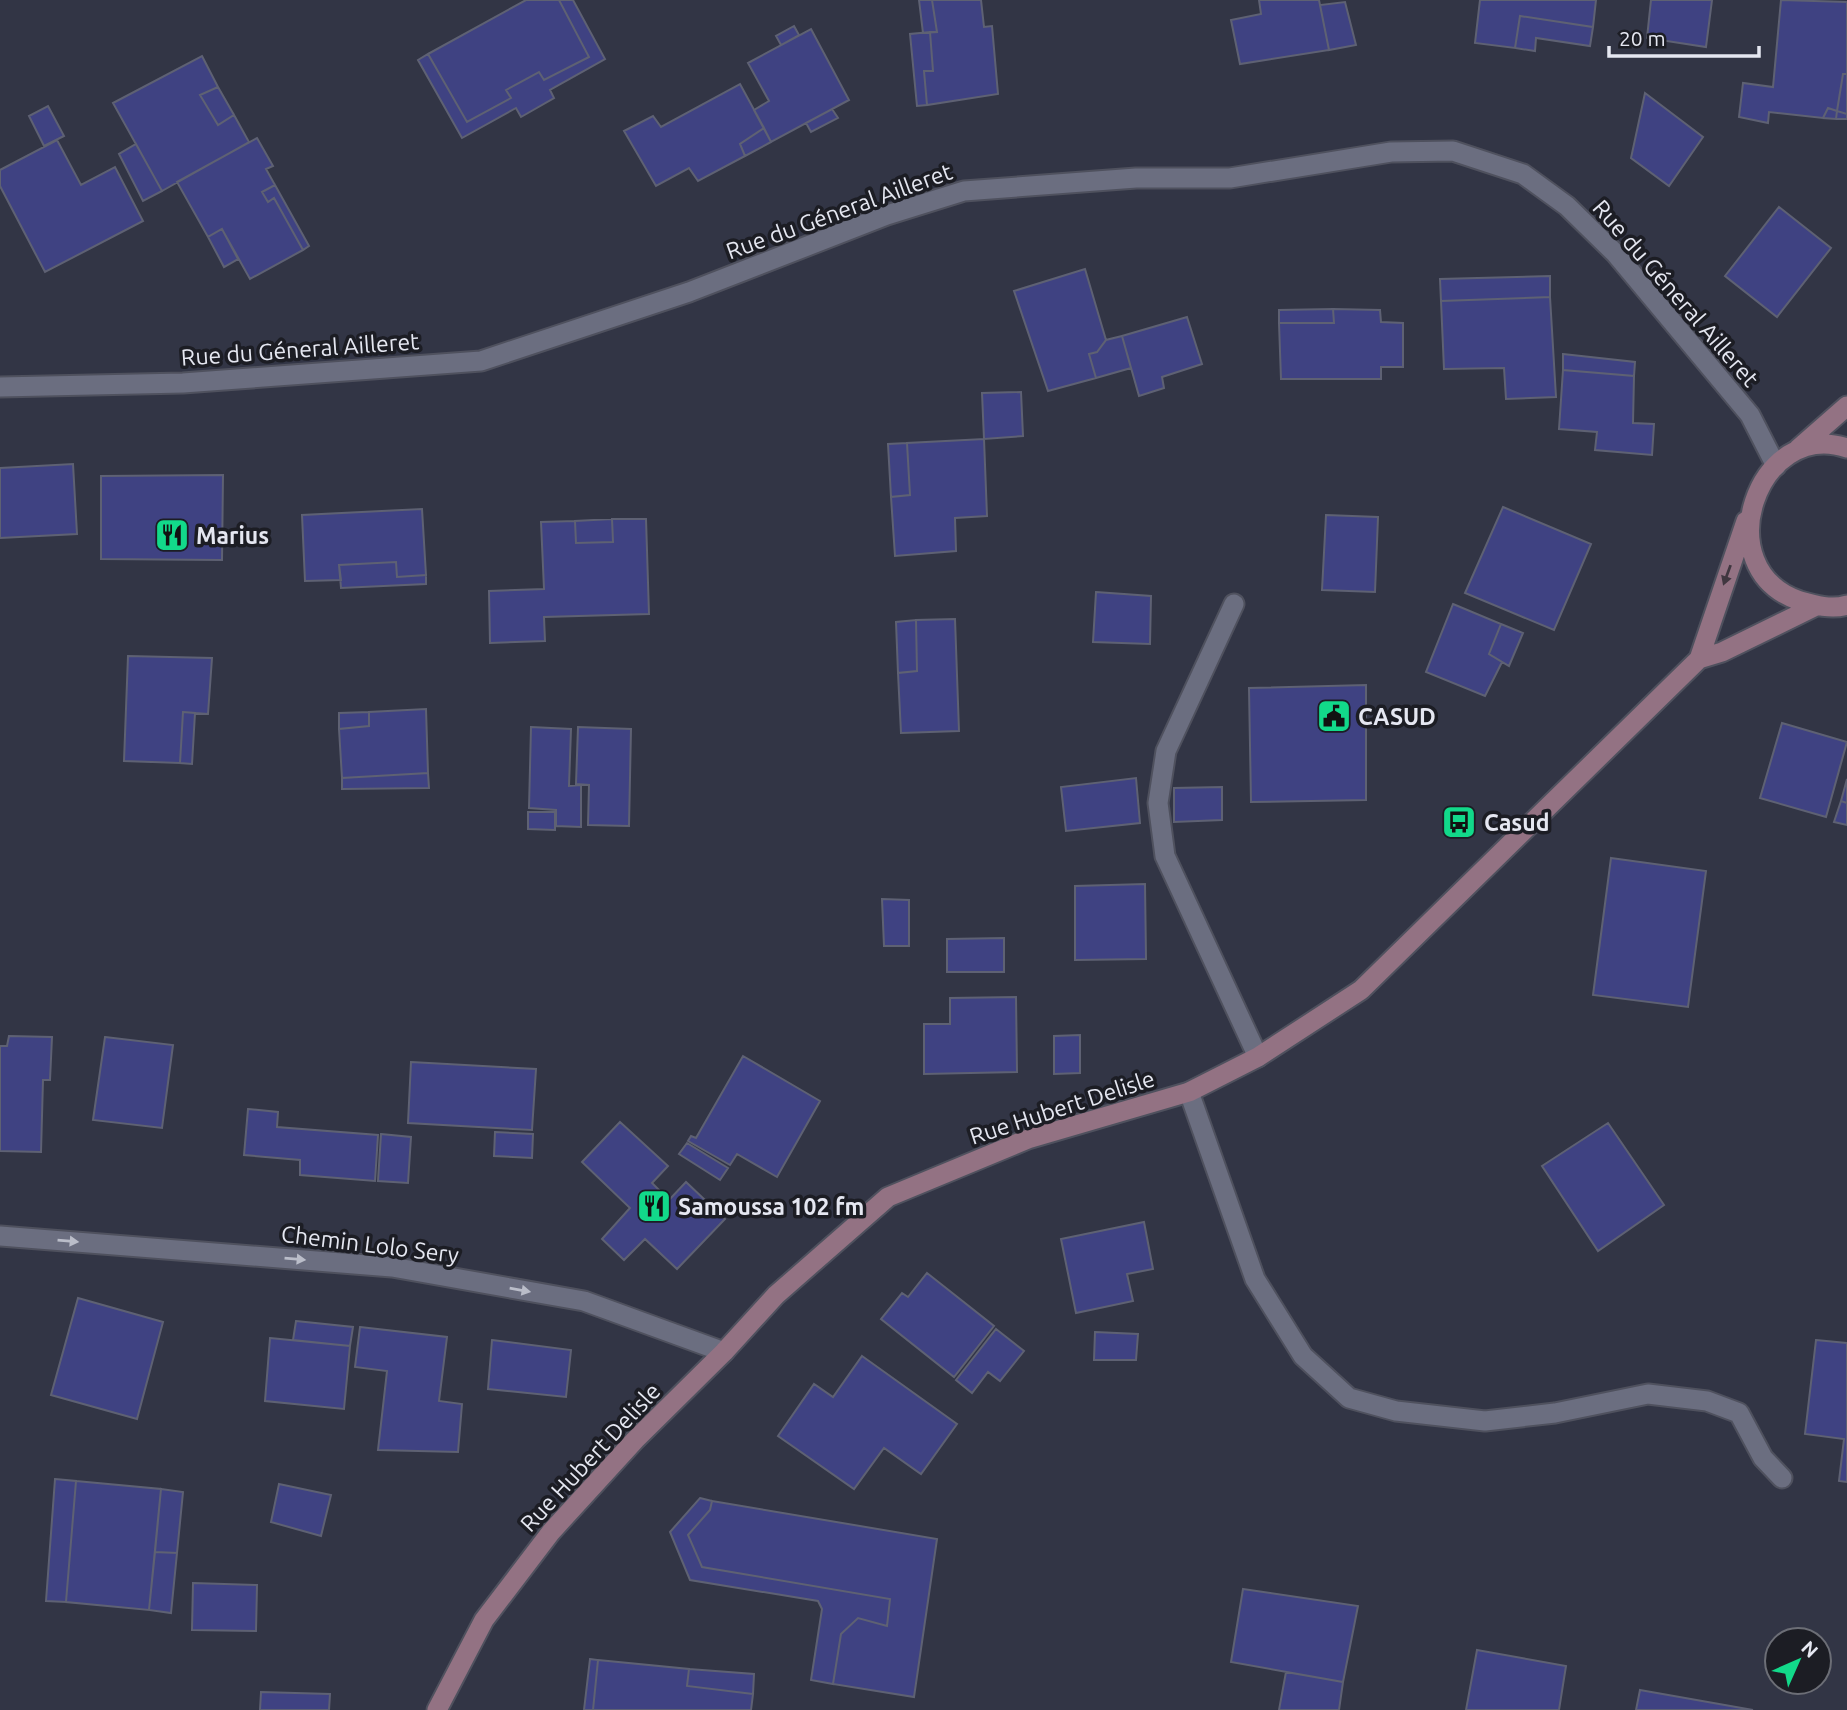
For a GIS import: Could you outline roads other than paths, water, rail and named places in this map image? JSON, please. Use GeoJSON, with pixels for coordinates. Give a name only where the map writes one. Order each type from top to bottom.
{"type":"FeatureCollection","features":[{"type":"Feature","properties":{"kind":"main road"},"geometry":{"type":"LineString","coordinates":[[1793,454],[1847,406]]}},
{"type":"Feature","properties":{"kind":"main road"},"geometry":{"type":"LineString","coordinates":[[1793,454],[1816,446],[1847,448]]}},
{"type":"Feature","properties":{"kind":"main road","name":"Rue Hubert Delisle"},"geometry":{"type":"LineString","coordinates":[[437,1710],[484,1620],[551,1532],[635,1440],[724,1352],[776,1295],[887,1197],[1028,1139],[1189,1092],[1258,1057],[1361,990],[1699,659],[1758,487],[1776,466],[1793,454]]}},
{"type":"Feature","properties":{"kind":"main road"},"geometry":{"type":"LineString","coordinates":[[1750,511],[1749,536],[1756,561],[1770,582],[1791,597],[1816,606],[1847,605]]}},
{"type":"Feature","properties":{"kind":"main road","name":"Rue Hubert Delisle"},"geometry":{"type":"LineString","coordinates":[[1699,659],[1723,652],[1816,606]]}},
{"type":"Feature","properties":{"kind":"street","name":"Rue du Géneral Ailleret"},"geometry":{"type":"LineString","coordinates":[[0,387],[183,383],[481,360],[689,292],[887,215],[964,191],[1136,178],[1230,178],[1391,152],[1453,151],[1523,174],[1567,206],[1615,253],[1750,415],[1776,466]]}},
{"type":"Feature","properties":{"kind":"street"},"geometry":{"type":"LineString","coordinates":[[1234,604],[1166,751],[1158,803],[1165,856],[1258,1057]]}},
{"type":"Feature","properties":{"kind":"street"},"geometry":{"type":"LineString","coordinates":[[1189,1092],[1255,1279],[1303,1356],[1349,1398],[1396,1411],[1485,1421],[1555,1413],[1648,1394],[1707,1401],[1738,1413],[1763,1458],[1782,1478]]}},
{"type":"Feature","properties":{"kind":"street","name":"Chemin Lolo Sery"},"geometry":{"type":"LineString","coordinates":[[0,1236],[392,1267],[584,1301],[724,1352]]}},
{"type":"Feature","properties":{"kind":"place","name":"Marius"},"geometry":{"type":"Point","coordinates":[172,535]}},
{"type":"Feature","properties":{"kind":"place","name":"CASUD"},"geometry":{"type":"Point","coordinates":[1334,716]}},
{"type":"Feature","properties":{"kind":"place","name":"Casud"},"geometry":{"type":"Point","coordinates":[1459,822]}},
{"type":"Feature","properties":{"kind":"place","name":"Samoussa 102 fm"},"geometry":{"type":"Point","coordinates":[654,1206]}}]}
